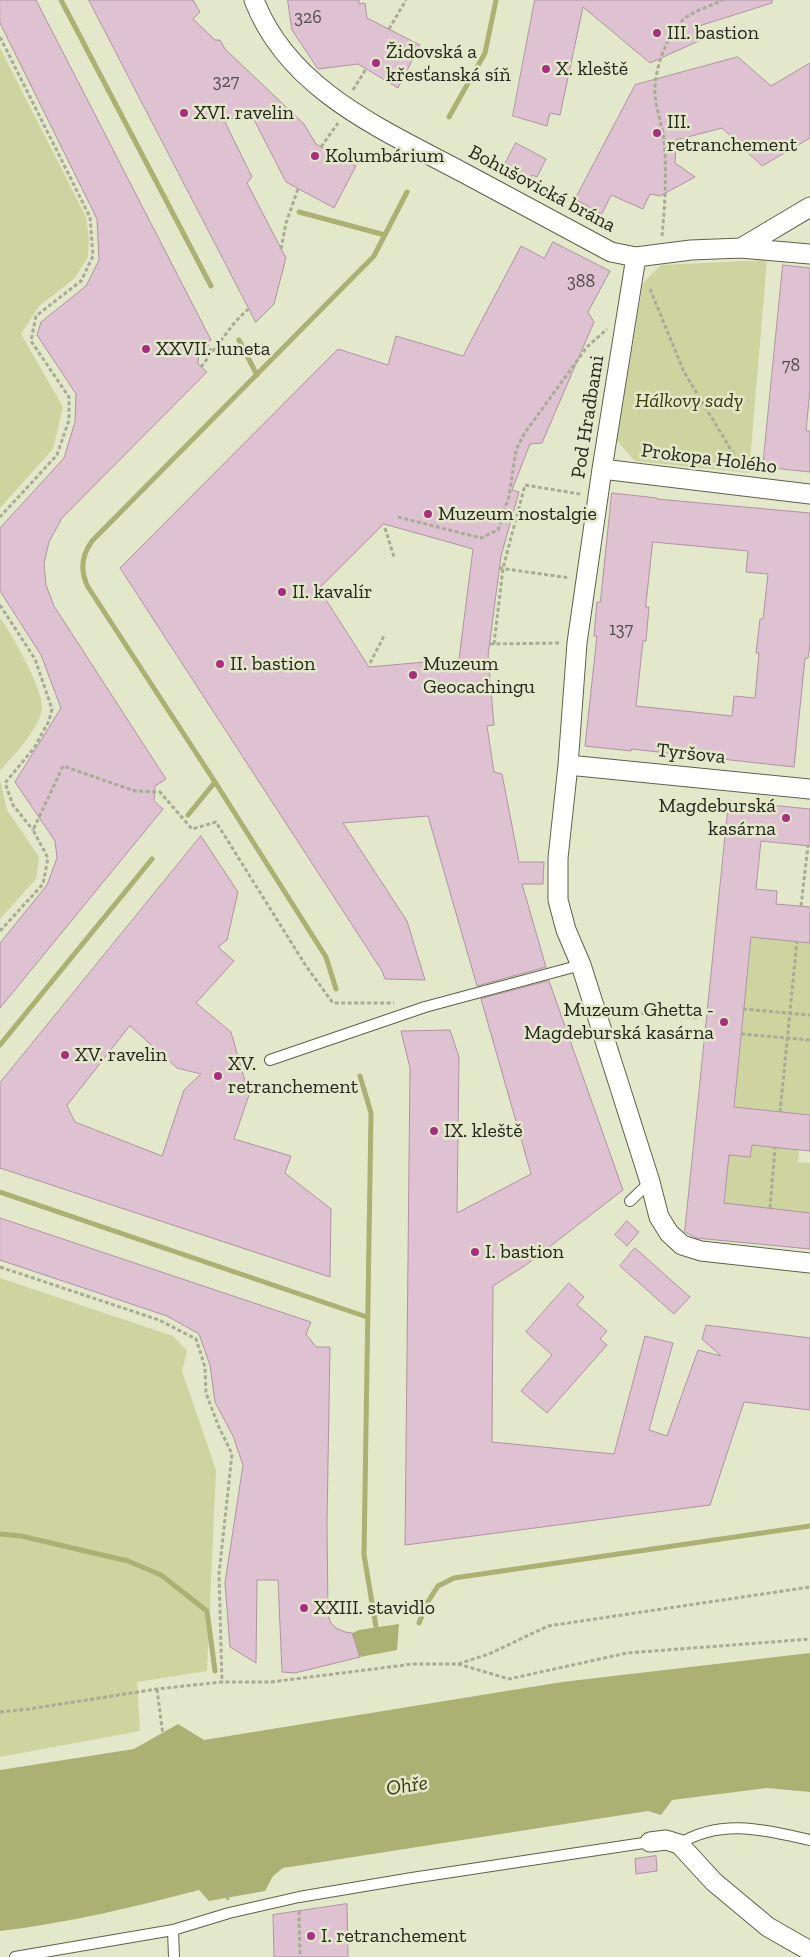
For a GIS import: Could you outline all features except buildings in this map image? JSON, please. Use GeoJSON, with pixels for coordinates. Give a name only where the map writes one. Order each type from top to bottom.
{"type":"FeatureCollection","features":[{"type":"Feature","properties":{"kind":"street","name":"Bohušovická brána"},"geometry":{"type":"LineString","coordinates":[[254,0],[261,18],[282,51],[308,78],[351,111],[611,252],[636,257],[691,250],[741,248],[810,254]]}},
{"type":"Feature","properties":{"kind":"street"},"geometry":{"type":"LineString","coordinates":[[741,248],[810,206]]}},
{"type":"Feature","properties":{"kind":"street","name":"Pod Hradbami"},"geometry":{"type":"LineString","coordinates":[[636,257],[576,643],[568,765],[558,858],[558,900],[566,930],[581,965],[650,1182],[659,1217],[669,1233],[682,1244],[701,1250],[810,1263]]}},
{"type":"Feature","properties":{"kind":"street","name":"Prokopa Holého"},"geometry":{"type":"LineString","coordinates":[[602,469],[810,494]]}},
{"type":"Feature","properties":{"kind":"street","name":"Tyršova"},"geometry":{"type":"LineString","coordinates":[[568,765],[810,785]]}},
{"type":"Feature","properties":{"kind":"street"},"geometry":{"type":"LineString","coordinates":[[650,1842],[666,1840],[679,1844],[714,1882],[768,1927],[810,1951]]}},
{"type":"Feature","properties":{"kind":"lane"},"geometry":{"type":"LineString","coordinates":[[270,1060],[425,1007],[581,965]]}},
{"type":"Feature","properties":{"kind":"lane"},"geometry":{"type":"LineString","coordinates":[[630,1201],[650,1182]]}},
{"type":"Feature","properties":{"kind":"lane"},"geometry":{"type":"LineString","coordinates":[[679,1844],[691,1836],[724,1827],[756,1828],[810,1840]]}},
{"type":"Feature","properties":{"kind":"lane"},"geometry":{"type":"LineString","coordinates":[[15,1957],[173,1930],[229,1913],[299,1898],[412,1878],[650,1842]]}},
{"type":"Feature","properties":{"kind":"lane"},"geometry":{"type":"LineString","coordinates":[[173,1930],[174,1957]]}},
{"type":"Feature","properties":{"kind":"path"},"geometry":{"type":"LineString","coordinates":[[389,30],[406,0]]}},
{"type":"Feature","properties":{"kind":"path"},"geometry":{"type":"LineString","coordinates":[[661,254],[666,191],[664,139],[655,88],[658,70],[663,51],[670,37],[685,18],[724,0]]}},
{"type":"Feature","properties":{"kind":"path"},"geometry":{"type":"LineString","coordinates":[[0,37],[90,217],[93,256],[81,282],[36,316],[31,341],[69,397],[69,420],[57,456],[0,517]]}},
{"type":"Feature","properties":{"kind":"path"},"geometry":{"type":"LineString","coordinates":[[321,147],[351,111],[366,69]]}},
{"type":"Feature","properties":{"kind":"path"},"geometry":{"type":"LineString","coordinates":[[281,249],[286,223],[298,189]]}},
{"type":"Feature","properties":{"kind":"path"},"geometry":{"type":"LineString","coordinates":[[647,283],[684,372],[754,487]]}},
{"type":"Feature","properties":{"kind":"path"},"geometry":{"type":"LineString","coordinates":[[201,367],[235,322],[248,309]]}},
{"type":"Feature","properties":{"kind":"path"},"geometry":{"type":"LineString","coordinates":[[206,343],[212,352]]}},
{"type":"Feature","properties":{"kind":"path"},"geometry":{"type":"LineString","coordinates":[[398,518],[481,538],[498,530],[509,496],[516,450],[524,434],[587,348]]}},
{"type":"Feature","properties":{"kind":"path"},"geometry":{"type":"LineString","coordinates":[[576,643],[492,644],[501,568],[525,485],[598,497]]}},
{"type":"Feature","properties":{"kind":"path"},"geometry":{"type":"LineString","coordinates":[[385,528],[394,557]]}},
{"type":"Feature","properties":{"kind":"path"},"geometry":{"type":"LineString","coordinates":[[501,568],[585,580]]}},
{"type":"Feature","properties":{"kind":"path"},"geometry":{"type":"LineString","coordinates":[[324,589],[354,593]]}},
{"type":"Feature","properties":{"kind":"path"},"geometry":{"type":"LineString","coordinates":[[0,605],[34,659],[52,709],[49,721],[34,748],[5,783],[13,805],[32,830],[48,858],[43,884],[0,931]]}},
{"type":"Feature","properties":{"kind":"path"},"geometry":{"type":"LineString","coordinates":[[370,663],[385,634]]}},
{"type":"Feature","properties":{"kind":"path"},"geometry":{"type":"LineString","coordinates":[[32,830],[63,766],[135,791],[160,792],[192,829],[216,822],[306,966],[333,1003],[391,1002],[425,1007]]}},
{"type":"Feature","properties":{"kind":"path"},"geometry":{"type":"LineString","coordinates":[[801,906],[808,845]]}},
{"type":"Feature","properties":{"kind":"path"},"geometry":{"type":"LineString","coordinates":[[780,1112],[797,942]]}},
{"type":"Feature","properties":{"kind":"path"},"geometry":{"type":"LineString","coordinates":[[743,1009],[810,1016]]}},
{"type":"Feature","properties":{"kind":"path"},"geometry":{"type":"LineString","coordinates":[[599,1022],[628,1012],[697,1018]]}},
{"type":"Feature","properties":{"kind":"path"},"geometry":{"type":"LineString","coordinates":[[741,1034],[810,1040]]}},
{"type":"Feature","properties":{"kind":"path"},"geometry":{"type":"LineString","coordinates":[[770,1208],[776,1148]]}},
{"type":"Feature","properties":{"kind":"path"},"geometry":{"type":"LineString","coordinates":[[0,1267],[159,1320],[196,1339],[205,1367],[206,1393],[218,1425],[232,1454],[219,1574],[222,1682]]}},
{"type":"Feature","properties":{"kind":"path"},"geometry":{"type":"LineString","coordinates":[[458,1664],[489,1654],[548,1626],[810,1587]]}},
{"type":"Feature","properties":{"kind":"path"},"geometry":{"type":"LineString","coordinates":[[0,1712],[157,1689],[222,1682],[271,1682],[413,1664],[458,1664],[509,1679],[627,1653],[810,1639]]}},
{"type":"Feature","properties":{"kind":"path"},"geometry":{"type":"LineString","coordinates":[[157,1689],[163,1736]]}},
{"type":"Feature","properties":{"kind":"path"},"geometry":{"type":"LineString","coordinates":[[299,1898],[300,1957]]}},
{"type":"Feature","properties":{"kind":"green space"},"geometry":{"type":"Polygon","coordinates":[[[0,48],[86,217],[89,239],[88,257],[74,279],[39,306],[21,334],[63,407],[53,449],[0,508],[0,48]]]}},
{"type":"Feature","properties":{"kind":"green space","name":"Hálkovy sady"},"geometry":{"type":"Polygon","coordinates":[[[767,260],[749,473],[635,461],[617,441],[643,283],[661,265],[767,260]]]}},
{"type":"Feature","properties":{"kind":"green space"},"geometry":{"type":"Polygon","coordinates":[[[0,618],[19,648],[32,675],[38,688],[42,708],[37,724],[31,733],[0,771],[0,618]]]}},
{"type":"Feature","properties":{"kind":"green space"},"geometry":{"type":"Polygon","coordinates":[[[0,780],[7,810],[39,857],[36,879],[0,919],[0,780]]]}},
{"type":"Feature","properties":{"kind":"green space"},"geometry":{"type":"Polygon","coordinates":[[[751,937],[810,943],[810,1115],[734,1107],[751,937]]]}},
{"type":"Feature","properties":{"kind":"green space"},"geometry":{"type":"Polygon","coordinates":[[[752,1145],[799,1150],[798,1162],[810,1163],[810,1213],[724,1203],[729,1155],[750,1157],[752,1145]]]}},
{"type":"Feature","properties":{"kind":"green space"},"geometry":{"type":"Polygon","coordinates":[[[0,1278],[173,1336],[187,1351],[182,1371],[216,1470],[207,1671],[137,1682],[140,1731],[0,1757],[0,1278]]]}},
{"type":"Feature","properties":{"kind":"water"},"geometry":{"type":"Polygon","coordinates":[[[399,1624],[397,1650],[360,1657],[352,1633],[359,1630],[399,1624]]]}},
{"type":"Feature","properties":{"kind":"water","name":"Ohře"},"geometry":{"type":"Polygon","coordinates":[[[810,1653],[810,1792],[767,1788],[672,1800],[661,1815],[648,1811],[283,1868],[273,1876],[265,1891],[209,1901],[199,1890],[101,1914],[51,1924],[0,1931],[0,1770],[134,1749],[178,1724],[204,1740],[562,1682],[810,1653]]]}},
{"type":"Feature","properties":{"kind":"waterway"},"geometry":{"type":"LineString","coordinates":[[61,0],[211,286]]}},
{"type":"Feature","properties":{"kind":"waterway"},"geometry":{"type":"LineString","coordinates":[[449,117],[485,53],[496,0]]}},
{"type":"Feature","properties":{"kind":"waterway"},"geometry":{"type":"LineString","coordinates":[[336,989],[326,957],[88,587],[85,581],[83,564],[86,552],[92,541],[374,256],[407,192]]}},
{"type":"Feature","properties":{"kind":"waterway"},"geometry":{"type":"LineString","coordinates":[[299,212],[385,235]]}},
{"type":"Feature","properties":{"kind":"waterway"},"geometry":{"type":"LineString","coordinates":[[239,340],[257,375]]}},
{"type":"Feature","properties":{"kind":"waterway"},"geometry":{"type":"LineString","coordinates":[[188,815],[215,782]]}},
{"type":"Feature","properties":{"kind":"waterway"},"geometry":{"type":"LineString","coordinates":[[0,1045],[152,859]]}},
{"type":"Feature","properties":{"kind":"waterway"},"geometry":{"type":"LineString","coordinates":[[360,1076],[371,1113],[364,1555],[377,1633]]}},
{"type":"Feature","properties":{"kind":"waterway"},"geometry":{"type":"LineString","coordinates":[[0,1192],[367,1317]]}},
{"type":"Feature","properties":{"kind":"waterway"},"geometry":{"type":"LineString","coordinates":[[419,1623],[427,1603],[438,1586],[454,1578],[810,1526]]}},
{"type":"Feature","properties":{"kind":"waterway"},"geometry":{"type":"LineString","coordinates":[[0,1534],[21,1536],[128,1561],[161,1575],[207,1611],[215,1671]]}},
{"type":"Feature","properties":{"kind":"place","name":"III. bastion"},"geometry":{"type":"Point","coordinates":[657,33]}},
{"type":"Feature","properties":{"kind":"place","name":"Židovská a křesťanská síň"},"geometry":{"type":"Point","coordinates":[376,63]}},
{"type":"Feature","properties":{"kind":"place","name":"X. kleště"},"geometry":{"type":"Point","coordinates":[546,69]}},
{"type":"Feature","properties":{"kind":"place","name":"XVI. ravelin"},"geometry":{"type":"Point","coordinates":[184,113]}},
{"type":"Feature","properties":{"kind":"place","name":"III. retranchement"},"geometry":{"type":"Point","coordinates":[657,133]}},
{"type":"Feature","properties":{"kind":"place","name":"Kolumbárium"},"geometry":{"type":"Point","coordinates":[315,156]}},
{"type":"Feature","properties":{"kind":"place","name":"XXVII. luneta"},"geometry":{"type":"Point","coordinates":[146,349]}},
{"type":"Feature","properties":{"kind":"place","name":"Muzeum nostalgie"},"geometry":{"type":"Point","coordinates":[428,514]}},
{"type":"Feature","properties":{"kind":"place","name":"II. kavalír"},"geometry":{"type":"Point","coordinates":[282,592]}},
{"type":"Feature","properties":{"kind":"place","name":"II. bastion"},"geometry":{"type":"Point","coordinates":[220,664]}},
{"type":"Feature","properties":{"kind":"place","name":"Muzeum Geocachingu"},"geometry":{"type":"Point","coordinates":[413,675]}},
{"type":"Feature","properties":{"kind":"place","name":"Magdeburská kasárna"},"geometry":{"type":"Point","coordinates":[786,818]}},
{"type":"Feature","properties":{"kind":"place","name":"Muzeum Ghetta - Magdeburská kasárna"},"geometry":{"type":"Point","coordinates":[724,1022]}},
{"type":"Feature","properties":{"kind":"place","name":"XV. ravelin"},"geometry":{"type":"Point","coordinates":[65,1055]}},
{"type":"Feature","properties":{"kind":"place","name":"XV. retranchement"},"geometry":{"type":"Point","coordinates":[218,1076]}},
{"type":"Feature","properties":{"kind":"place","name":"IX. kleště"},"geometry":{"type":"Point","coordinates":[434,1131]}},
{"type":"Feature","properties":{"kind":"place","name":"I. bastion"},"geometry":{"type":"Point","coordinates":[475,1252]}},
{"type":"Feature","properties":{"kind":"place","name":"XXIII. stavidlo"},"geometry":{"type":"Point","coordinates":[304,1608]}},
{"type":"Feature","properties":{"kind":"place","name":"I. retranchement"},"geometry":{"type":"Point","coordinates":[311,1936]}}]}
